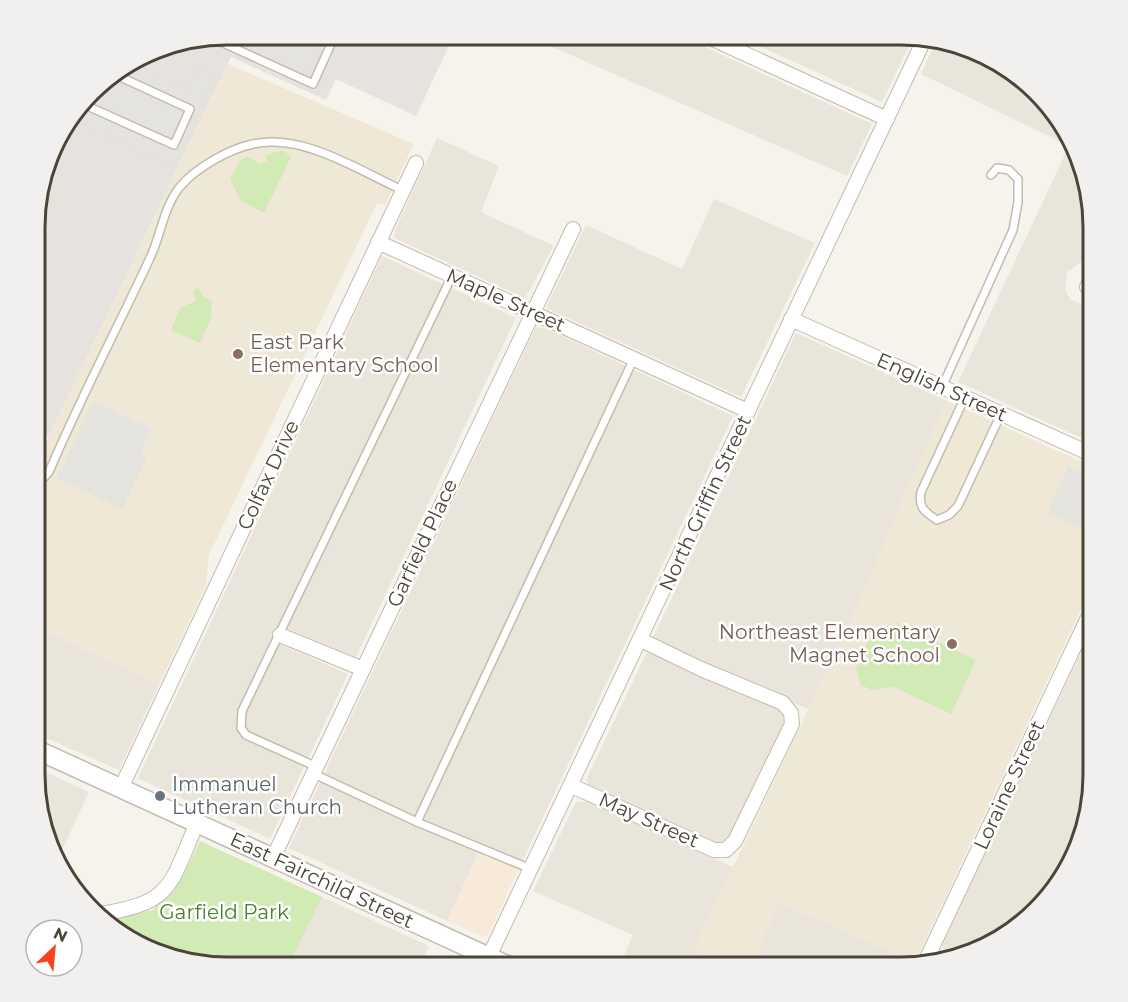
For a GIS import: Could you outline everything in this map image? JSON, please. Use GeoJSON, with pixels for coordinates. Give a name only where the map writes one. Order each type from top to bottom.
{"type":"FeatureCollection","features":[{"type":"Feature","properties":{"kind":"street"},"geometry":{"type":"LineString","coordinates":[[726,45],[887,119]]}},
{"type":"Feature","properties":{"kind":"street","name":"North Griffin Street"},"geometry":{"type":"LineString","coordinates":[[489,957],[921,46]]}},
{"type":"Feature","properties":{"kind":"street","name":"Colfax Drive"},"geometry":{"type":"LineString","coordinates":[[121,788],[416,163]]}},
{"type":"Feature","properties":{"kind":"street","name":"Garfield Place"},"geometry":{"type":"LineString","coordinates":[[273,858],[531,312],[573,229]]}},
{"type":"Feature","properties":{"kind":"street","name":"Maple Street"},"geometry":{"type":"LineString","coordinates":[[378,242],[748,411]]}},
{"type":"Feature","properties":{"kind":"street","name":"English Street"},"geometry":{"type":"LineString","coordinates":[[791,319],[1083,451]]}},
{"type":"Feature","properties":{"kind":"street","name":"Loraine Street"},"geometry":{"type":"LineString","coordinates":[[935,953],[1083,629]]}},
{"type":"Feature","properties":{"kind":"street"},"geometry":{"type":"LineString","coordinates":[[280,635],[363,669]]}},
{"type":"Feature","properties":{"kind":"street","name":"May Street"},"geometry":{"type":"LineString","coordinates":[[572,786],[714,850],[726,850],[735,841],[792,724],[791,713],[783,703],[701,669],[641,640]]}},
{"type":"Feature","properties":{"kind":"street","name":"East Fairchild Street"},"geometry":{"type":"LineString","coordinates":[[45,754],[273,858],[477,957]]}},
{"type":"Feature","properties":{"kind":"street"},"geometry":{"type":"LineString","coordinates":[[108,913],[134,909],[167,889],[197,823]]}},
{"type":"Feature","properties":{"kind":"lane"},"geometry":{"type":"LineString","coordinates":[[228,45],[313,84],[330,45]]}},
{"type":"Feature","properties":{"kind":"lane"},"geometry":{"type":"LineString","coordinates":[[90,107],[174,145],[190,109],[123,78]]}},
{"type":"Feature","properties":{"kind":"lane"},"geometry":{"type":"LineString","coordinates":[[45,477],[50,472],[154,249],[172,197],[192,176],[221,157],[253,144],[291,143],[326,155],[402,190]]}},
{"type":"Feature","properties":{"kind":"lane"},"geometry":{"type":"LineString","coordinates":[[942,387],[1013,230],[1018,202],[1018,179],[1009,170],[997,168],[991,175]]}},
{"type":"Feature","properties":{"kind":"lane"},"geometry":{"type":"LineString","coordinates":[[452,276],[242,711],[241,728],[246,735],[417,822],[532,869]]}},
{"type":"Feature","properties":{"kind":"lane"},"geometry":{"type":"LineString","coordinates":[[417,822],[634,358]]}},
{"type":"Feature","properties":{"kind":"lane"},"geometry":{"type":"LineString","coordinates":[[965,397],[921,492],[919,502],[923,512],[937,520],[949,515],[958,506],[1001,414]]}},
{"type":"Feature","properties":{"kind":"shaded area"},"geometry":{"type":"Polygon","coordinates":[[[215,45],[449,45],[416,116],[336,79],[326,100],[231,57],[49,436],[45,434],[45,227],[51,180],[69,136],[90,107],[107,90],[136,69],[158,59],[180,51],[215,45]]]}},
{"type":"Feature","properties":{"kind":"shaded area"},"geometry":{"type":"Polygon","coordinates":[[[241,45],[323,45],[309,76],[241,45]]]}},
{"type":"Feature","properties":{"kind":"shaded area"},"geometry":{"type":"Polygon","coordinates":[[[548,45],[701,45],[872,124],[847,176],[548,45]]]}},
{"type":"Feature","properties":{"kind":"shaded area"},"geometry":{"type":"Polygon","coordinates":[[[757,45],[909,45],[882,102],[757,45]]]}},
{"type":"Feature","properties":{"kind":"shaded area"},"geometry":{"type":"Polygon","coordinates":[[[933,48],[948,51],[992,69],[1030,98],[1062,143],[921,74],[933,48]]]}},
{"type":"Feature","properties":{"kind":"shaded area"},"geometry":{"type":"Polygon","coordinates":[[[199,64],[216,72],[173,166],[82,124],[90,107],[107,90],[141,67],[188,89],[199,64]]]}},
{"type":"Feature","properties":{"kind":"shaded area"},"geometry":{"type":"Polygon","coordinates":[[[228,64],[414,144],[385,205],[377,203],[209,555],[206,586],[159,685],[45,630],[45,444],[228,64]]]}},
{"type":"Feature","properties":{"kind":"shaded area"},"geometry":{"type":"Polygon","coordinates":[[[437,138],[499,166],[481,212],[554,246],[525,298],[394,238],[395,230],[437,138]]]}},
{"type":"Feature","properties":{"kind":"shaded area"},"geometry":{"type":"Polygon","coordinates":[[[1066,152],[1077,180],[1083,215],[1083,259],[1067,272],[1065,290],[1071,300],[1083,304],[1083,438],[958,382],[1066,152]]]}},
{"type":"Feature","properties":{"kind":"shaded area"},"geometry":{"type":"Polygon","coordinates":[[[714,199],[815,243],[741,397],[546,308],[586,225],[682,269],[714,199]]]}},
{"type":"Feature","properties":{"kind":"shaded area"},"geometry":{"type":"Polygon","coordinates":[[[382,256],[516,318],[356,657],[284,627],[277,643],[348,674],[270,839],[138,778],[382,256]]]}},
{"type":"Feature","properties":{"kind":"shaded area"},"geometry":{"type":"Polygon","coordinates":[[[536,327],[545,328],[733,416],[521,864],[481,847],[447,921],[289,848],[536,327]]]}},
{"type":"Feature","properties":{"kind":"shaded area"},"geometry":{"type":"Polygon","coordinates":[[[796,333],[947,401],[908,486],[864,592],[808,709],[705,666],[652,640],[796,333]]]}},
{"type":"Feature","properties":{"kind":"shaded area"},"geometry":{"type":"Polygon","coordinates":[[[93,401],[152,429],[140,453],[147,457],[122,509],[57,478],[93,401]]]}},
{"type":"Feature","properties":{"kind":"shaded area","name":"Northeast Elementary Magnet School"},"geometry":{"type":"Polygon","coordinates":[[[947,401],[1083,462],[1083,605],[918,956],[904,957],[780,902],[755,957],[710,957],[694,949],[864,592],[908,486],[947,401]]]}},
{"type":"Feature","properties":{"kind":"shaded area"},"geometry":{"type":"Polygon","coordinates":[[[1068,467],[1083,474],[1083,529],[1047,513],[1068,467]]]}},
{"type":"Feature","properties":{"kind":"shaded area"},"geometry":{"type":"Polygon","coordinates":[[[45,630],[159,685],[119,770],[45,737],[45,630]]]}},
{"type":"Feature","properties":{"kind":"shaded area"},"geometry":{"type":"Polygon","coordinates":[[[1083,649],[1083,787],[1073,833],[1059,866],[1038,895],[1021,912],[992,933],[945,951],[942,944],[1083,649]]]}},
{"type":"Feature","properties":{"kind":"shaded area"},"geometry":{"type":"Polygon","coordinates":[[[648,650],[781,707],[787,720],[732,837],[716,844],[590,787],[586,780],[648,650]]]}},
{"type":"Feature","properties":{"kind":"shaded area"},"geometry":{"type":"Polygon","coordinates":[[[45,772],[89,792],[62,850],[51,822],[45,787],[45,772]]]}},
{"type":"Feature","properties":{"kind":"shaded area"},"geometry":{"type":"Polygon","coordinates":[[[588,801],[733,867],[694,949],[710,957],[623,957],[633,935],[533,891],[576,802],[588,801]]]}},
{"type":"Feature","properties":{"kind":"shaded area"},"geometry":{"type":"Polygon","coordinates":[[[481,847],[521,864],[490,931],[484,937],[447,921],[481,847]]]}},
{"type":"Feature","properties":{"kind":"shaded area"},"geometry":{"type":"Polygon","coordinates":[[[322,897],[429,946],[423,957],[293,957],[322,897]]]}},
{"type":"Feature","properties":{"kind":"shaded area"},"geometry":{"type":"Polygon","coordinates":[[[779,902],[904,957],[754,957],[779,902]]]}},
{"type":"Feature","properties":{"kind":"green space"},"geometry":{"type":"Polygon","coordinates":[[[283,150],[291,157],[264,213],[241,201],[230,179],[240,160],[247,157],[261,164],[267,161],[266,155],[283,150]]]}},
{"type":"Feature","properties":{"kind":"green space"},"geometry":{"type":"Polygon","coordinates":[[[198,288],[203,296],[212,301],[211,318],[200,343],[171,330],[181,307],[196,301],[193,291],[198,288]]]}},
{"type":"Feature","properties":{"kind":"green space"},"geometry":{"type":"Polygon","coordinates":[[[900,624],[976,660],[951,714],[894,687],[872,690],[861,685],[856,668],[867,656],[863,651],[876,628],[900,624]]]}},
{"type":"Feature","properties":{"kind":"green space","name":"Garfield Park"},"geometry":{"type":"Polygon","coordinates":[[[200,841],[322,897],[293,957],[215,957],[192,953],[158,943],[136,933],[115,918],[153,910],[183,876],[200,841]]]}},
{"type":"Feature","properties":{"kind":"place","name":"East Park Elementary School"},"geometry":{"type":"Point","coordinates":[238,354]}},
{"type":"Feature","properties":{"kind":"place","name":"Northeast Elementary Magnet School"},"geometry":{"type":"Point","coordinates":[952,644]}},
{"type":"Feature","properties":{"kind":"place","name":"Immanuel Lutheran Church"},"geometry":{"type":"Point","coordinates":[160,796]}}]}
